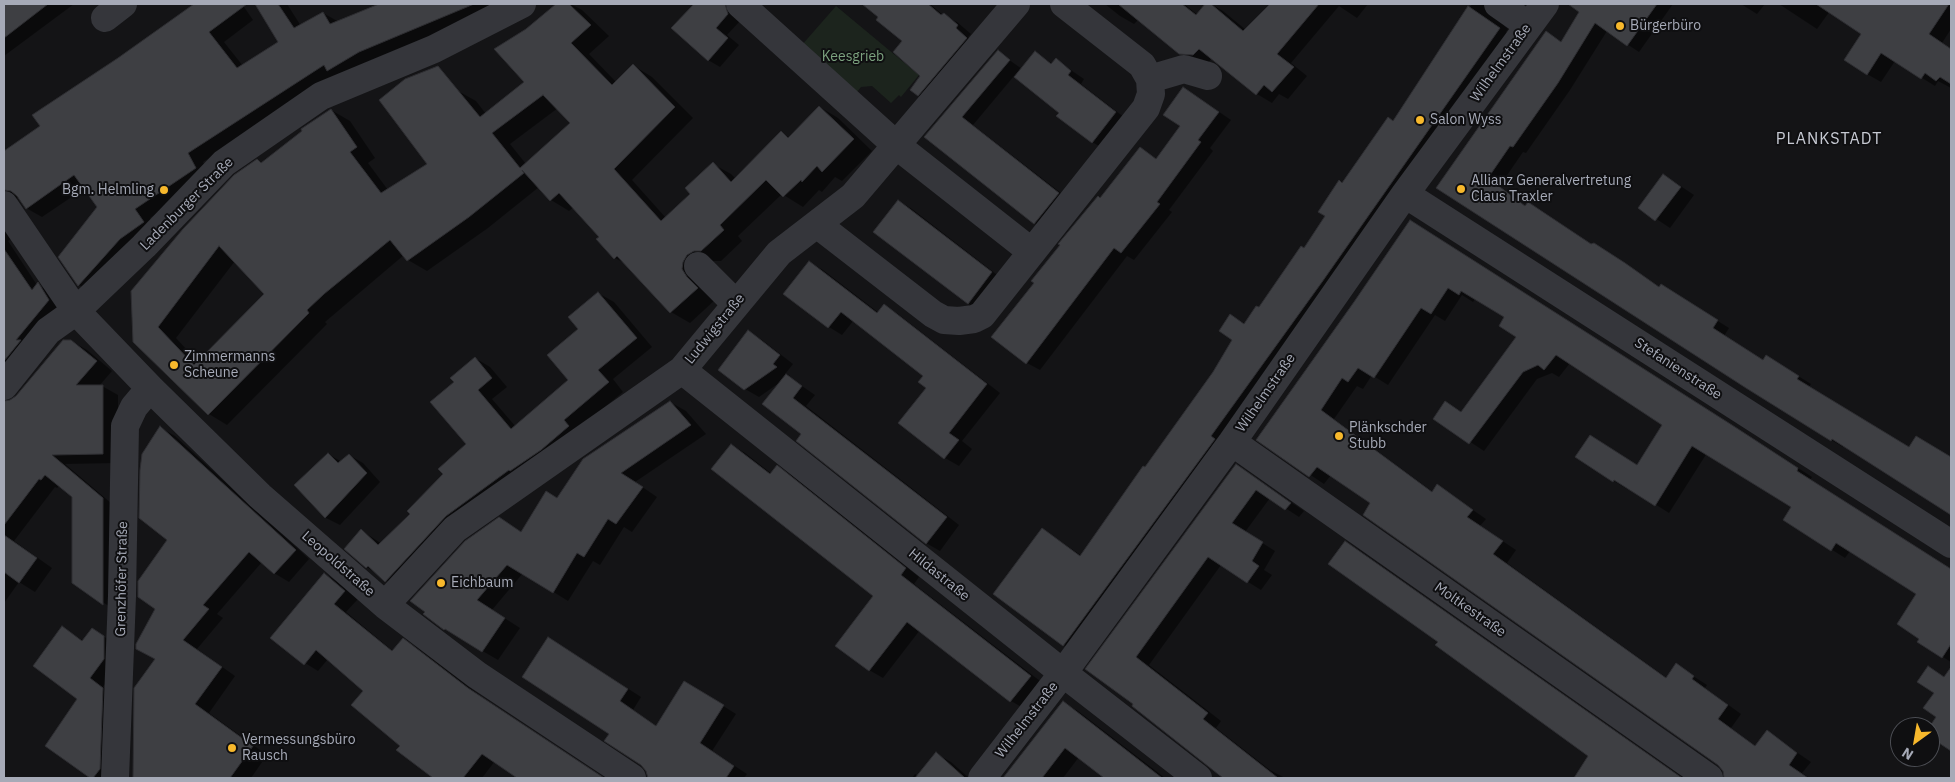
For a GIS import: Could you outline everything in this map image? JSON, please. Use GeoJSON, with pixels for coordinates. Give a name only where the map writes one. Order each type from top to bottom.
{"type":"FeatureCollection","features":[{"type":"Feature","properties":{"kind":"street","name":"Ladenburger Straße"},"geometry":{"type":"LineString","coordinates":[[4,386],[48,331],[76,311],[144,246],[224,163],[321,96],[434,49],[522,4]]}},
{"type":"Feature","properties":{"kind":"street"},"geometry":{"type":"LineString","coordinates":[[740,4],[896,145],[1032,252]]}},
{"type":"Feature","properties":{"kind":"street"},"geometry":{"type":"LineString","coordinates":[[818,225],[933,314],[944,320],[959,321],[974,319],[982,315],[1146,108],[1151,94],[1150,79],[1142,65],[1064,4]]}},
{"type":"Feature","properties":{"kind":"street"},"geometry":{"type":"LineString","coordinates":[[1498,4],[1528,25]]}},
{"type":"Feature","properties":{"kind":"street","name":"Wilhelmstraße"},"geometry":{"type":"LineString","coordinates":[[982,778],[1063,673],[1232,442],[1405,194],[1545,4]]}},
{"type":"Feature","properties":{"kind":"street","name":"Ludwigstraße"},"geometry":{"type":"LineString","coordinates":[[385,605],[455,528],[682,370],[735,303],[779,253],[818,225],[853,196],[1007,7]]}},
{"type":"Feature","properties":{"kind":"street"},"geometry":{"type":"LineString","coordinates":[[1150,79],[1184,69],[1208,76]]}},
{"type":"Feature","properties":{"kind":"street","name":"Stefanienstraße"},"geometry":{"type":"LineString","coordinates":[[1405,194],[1951,544]]}},
{"type":"Feature","properties":{"kind":"street","name":"Leopoldstraße"},"geometry":{"type":"LineString","coordinates":[[4,205],[76,311],[150,388],[260,496],[385,605],[477,675],[632,778]]}},
{"type":"Feature","properties":{"kind":"street"},"geometry":{"type":"LineString","coordinates":[[698,266],[735,303]]}},
{"type":"Feature","properties":{"kind":"street","name":"Hildastraße"},"geometry":{"type":"LineString","coordinates":[[682,370],[1198,778]]}},
{"type":"Feature","properties":{"kind":"street","name":"Grenzhöfer Straße"},"geometry":{"type":"LineString","coordinates":[[115,778],[122,596],[124,426],[134,407],[150,388]]}},
{"type":"Feature","properties":{"kind":"street","name":"Moltkestraße"},"geometry":{"type":"LineString","coordinates":[[1232,442],[1708,778]]}},
{"type":"Feature","properties":{"kind":"green space","name":"Keesgrieb"},"geometry":{"type":"Polygon","coordinates":[[[836,6],[919,75],[901,97],[899,95],[891,103],[872,86],[861,87],[854,96],[801,46],[836,6]]]}},
{"type":"Feature","properties":{"kind":"building"},"geometry":{"type":"Polygon","coordinates":[[[4,4],[48,4],[4,38],[4,4]]]}},
{"type":"Feature","properties":{"kind":"building"},"geometry":{"type":"Polygon","coordinates":[[[194,4],[247,4],[209,32],[237,68],[278,42],[255,4],[278,4],[294,28],[323,12],[330,24],[379,4],[474,4],[359,52],[327,71],[324,65],[188,153],[196,168],[135,209],[144,222],[120,239],[78,286],[58,257],[97,207],[74,175],[26,209],[17,196],[11,191],[4,190],[4,151],[40,126],[32,115],[118,58],[194,4]]]}},
{"type":"Feature","properties":{"kind":"building"},"geometry":{"type":"Polygon","coordinates":[[[556,4],[569,4],[591,25],[571,43],[612,85],[633,64],[675,107],[614,169],[661,221],[690,194],[685,188],[713,162],[731,182],[781,131],[788,138],[819,106],[854,139],[822,172],[817,166],[802,182],[801,180],[783,197],[766,180],[720,225],[724,230],[701,251],[694,251],[687,255],[682,269],[698,288],[670,313],[617,256],[614,259],[596,239],[599,237],[559,193],[550,201],[522,170],[524,173],[469,217],[407,261],[390,240],[307,310],[309,313],[208,415],[133,342],[131,291],[183,229],[234,175],[257,159],[261,163],[302,131],[301,129],[331,109],[357,147],[350,152],[381,193],[427,164],[379,100],[405,79],[438,66],[480,117],[524,82],[494,49],[526,29],[556,4]],[[543,95],[492,133],[520,168],[570,123],[543,95]],[[219,246],[158,327],[194,365],[264,294],[219,246]]]}},
{"type":"Feature","properties":{"kind":"building"},"geometry":{"type":"Polygon","coordinates":[[[694,4],[725,4],[728,14],[716,28],[728,38],[708,61],[671,28],[694,4]]]}},
{"type":"Feature","properties":{"kind":"building"},"geometry":{"type":"Polygon","coordinates":[[[862,4],[928,4],[941,15],[944,13],[958,25],[956,28],[967,38],[918,96],[910,90],[920,76],[893,52],[902,41],[876,20],[878,17],[862,4]]]}},
{"type":"Feature","properties":{"kind":"building"},"geometry":{"type":"Polygon","coordinates":[[[1118,4],[1182,4],[1196,15],[1205,4],[1211,4],[1243,31],[1270,4],[1319,4],[1277,54],[1294,67],[1272,92],[1264,85],[1256,95],[1199,49],[1193,55],[1179,54],[1118,4]]]}},
{"type":"Feature","properties":{"kind":"building"},"geometry":{"type":"Polygon","coordinates":[[[1568,4],[1657,4],[1627,46],[1595,23],[1558,83],[1513,147],[1510,146],[1488,178],[1525,206],[1528,202],[1591,244],[1594,243],[1625,263],[1659,287],[1661,284],[1718,320],[1713,328],[1763,360],[1766,355],[1799,376],[1797,379],[1909,447],[1916,436],[1951,457],[1951,515],[1832,439],[1831,441],[1746,388],[1436,188],[1546,31],[1561,42],[1579,12],[1568,4]]]}},
{"type":"Feature","properties":{"kind":"building"},"geometry":{"type":"Polygon","coordinates":[[[1816,4],[1949,4],[1929,34],[1951,49],[1951,84],[1940,77],[1936,81],[1925,73],[1921,79],[1881,53],[1867,75],[1844,60],[1861,34],[1816,4]]]}},
{"type":"Feature","properties":{"kind":"building"},"geometry":{"type":"Polygon","coordinates":[[[1468,6],[1500,28],[1322,282],[1211,436],[1215,439],[1063,646],[993,594],[1042,528],[1080,556],[1143,466],[1145,467],[1213,372],[1232,340],[1219,331],[1230,314],[1244,324],[1256,306],[1259,307],[1301,246],[1304,248],[1325,216],[1318,212],[1339,180],[1342,183],[1388,117],[1393,121],[1468,6]]]}},
{"type":"Feature","properties":{"kind":"building"},"geometry":{"type":"Polygon","coordinates":[[[998,50],[1010,60],[962,117],[1059,193],[1034,224],[924,137],[998,50]]]}},
{"type":"Feature","properties":{"kind":"building"},"geometry":{"type":"Polygon","coordinates":[[[1035,51],[1051,64],[1056,58],[1071,71],[1068,75],[1116,112],[1092,143],[1056,116],[1059,113],[1014,77],[1035,51]]]}},
{"type":"Feature","properties":{"kind":"building"},"geometry":{"type":"Polygon","coordinates":[[[1183,87],[1219,112],[1198,140],[1201,142],[1157,202],[1160,204],[1121,253],[1114,248],[1026,364],[991,337],[1034,283],[1031,281],[1060,245],[1058,244],[1098,196],[1100,198],[1140,147],[1156,159],[1180,126],[1163,115],[1183,87]]]}},
{"type":"Feature","properties":{"kind":"building"},"geometry":{"type":"Polygon","coordinates":[[[1663,174],[1681,187],[1655,221],[1638,208],[1663,174]]]}},
{"type":"Feature","properties":{"kind":"building"},"geometry":{"type":"Polygon","coordinates":[[[898,200],[992,272],[968,304],[873,232],[898,200]]]}},
{"type":"Feature","properties":{"kind":"building"},"geometry":{"type":"Polygon","coordinates":[[[1410,220],[1735,427],[1798,468],[1797,471],[1951,569],[1951,644],[1942,658],[1917,642],[1919,639],[1897,624],[1916,594],[1836,543],[1831,551],[1783,520],[1791,507],[1692,446],[1655,506],[1575,457],[1590,435],[1637,465],[1662,425],[1556,355],[1544,370],[1538,365],[1523,372],[1469,444],[1433,419],[1445,401],[1461,412],[1516,337],[1499,326],[1504,317],[1461,291],[1459,295],[1448,288],[1431,314],[1421,308],[1374,378],[1358,368],[1348,382],[1342,378],[1321,410],[1432,492],[1437,484],[1473,510],[1467,517],[1503,541],[1493,554],[1666,678],[1676,663],[1694,676],[1692,679],[1728,705],[1718,719],[1755,746],[1767,730],[1797,753],[1789,765],[1808,778],[1724,778],[1723,771],[1718,765],[1363,515],[1370,503],[1317,467],[1309,477],[1256,440],[1410,220]]]}},
{"type":"Feature","properties":{"kind":"building"},"geometry":{"type":"Polygon","coordinates":[[[4,249],[32,290],[38,282],[49,300],[16,340],[21,340],[4,361],[4,249]]]}},
{"type":"Feature","properties":{"kind":"building"},"geometry":{"type":"Polygon","coordinates":[[[809,261],[877,313],[884,304],[987,384],[949,433],[959,440],[944,459],[898,423],[926,388],[918,382],[923,376],[841,312],[828,328],[783,294],[809,261]]]}},
{"type":"Feature","properties":{"kind":"building"},"geometry":{"type":"Polygon","coordinates":[[[598,292],[637,338],[598,370],[609,382],[564,420],[569,426],[541,450],[509,470],[446,516],[385,582],[368,566],[366,568],[344,549],[361,529],[378,545],[410,514],[407,511],[443,474],[438,469],[466,444],[430,402],[454,382],[450,378],[475,357],[492,378],[478,390],[511,429],[568,380],[547,355],[578,329],[568,317],[598,292]]]}},
{"type":"Feature","properties":{"kind":"building"},"geometry":{"type":"Polygon","coordinates":[[[748,330],[780,355],[773,364],[777,367],[744,390],[718,370],[748,330]]]}},
{"type":"Feature","properties":{"kind":"building"},"geometry":{"type":"Polygon","coordinates":[[[63,340],[71,340],[97,361],[76,385],[103,385],[103,454],[52,455],[103,498],[103,605],[72,583],[72,497],[45,475],[41,480],[39,479],[4,525],[4,401],[16,396],[63,340]]]}},
{"type":"Feature","properties":{"kind":"building"},"geometry":{"type":"Polygon","coordinates":[[[786,374],[802,386],[793,398],[947,517],[926,544],[796,441],[801,434],[762,404],[786,374]]]}},
{"type":"Feature","properties":{"kind":"building"},"geometry":{"type":"Polygon","coordinates":[[[670,401],[691,425],[621,473],[643,487],[616,524],[608,519],[584,557],[577,553],[553,593],[507,565],[477,600],[505,618],[482,652],[444,630],[410,601],[465,541],[499,517],[521,532],[546,491],[557,498],[583,459],[670,401]]]}},
{"type":"Feature","properties":{"kind":"building"},"geometry":{"type":"Polygon","coordinates":[[[160,426],[296,550],[274,574],[249,552],[203,605],[209,609],[183,640],[222,667],[195,704],[253,746],[230,778],[133,778],[134,688],[155,659],[136,649],[136,644],[155,609],[138,597],[138,581],[167,540],[139,518],[140,470],[142,454],[160,426]]]}},
{"type":"Feature","properties":{"kind":"building"},"geometry":{"type":"Polygon","coordinates":[[[731,444],[770,474],[777,465],[906,568],[901,575],[1031,676],[1010,702],[907,622],[869,671],[835,646],[873,596],[711,469],[731,444]]]}},
{"type":"Feature","properties":{"kind":"building"},"geometry":{"type":"Polygon","coordinates":[[[328,453],[338,463],[349,454],[367,473],[325,518],[294,485],[328,453]]]}},
{"type":"Feature","properties":{"kind":"building"},"geometry":{"type":"Polygon","coordinates":[[[1236,464],[1291,503],[1285,510],[1256,490],[1232,523],[1263,542],[1252,561],[1259,566],[1247,583],[1208,557],[1136,657],[1208,713],[1203,719],[1278,778],[1223,778],[1132,706],[1133,704],[1085,669],[1236,464]]]}},
{"type":"Feature","properties":{"kind":"building"},"geometry":{"type":"Polygon","coordinates":[[[4,535],[37,558],[19,583],[4,572],[4,535]]]}},
{"type":"Feature","properties":{"kind":"building"},"geometry":{"type":"Polygon","coordinates":[[[1345,541],[1682,778],[1574,778],[1588,756],[1435,645],[1438,642],[1328,564],[1345,541]]]}},
{"type":"Feature","properties":{"kind":"building"},"geometry":{"type":"Polygon","coordinates":[[[324,573],[345,591],[334,604],[392,651],[403,638],[468,688],[604,778],[517,778],[482,754],[463,778],[433,778],[396,750],[400,746],[351,705],[363,691],[316,650],[304,665],[270,638],[324,573]]]}},
{"type":"Feature","properties":{"kind":"building"},"geometry":{"type":"Polygon","coordinates":[[[62,626],[82,641],[92,628],[104,636],[104,659],[90,678],[103,688],[100,769],[93,778],[90,778],[45,746],[77,699],[33,666],[62,626]]]}},
{"type":"Feature","properties":{"kind":"building"},"geometry":{"type":"Polygon","coordinates":[[[548,637],[628,689],[620,701],[656,726],[684,681],[724,705],[700,743],[734,766],[726,778],[648,778],[646,771],[641,765],[604,741],[609,734],[522,677],[548,637]]]}},
{"type":"Feature","properties":{"kind":"building"},"geometry":{"type":"Polygon","coordinates":[[[1928,666],[1944,677],[1951,667],[1951,751],[1940,744],[1940,717],[1936,717],[1923,708],[1934,693],[1917,682],[1928,666]]]}},
{"type":"Feature","properties":{"kind":"building"},"geometry":{"type":"Polygon","coordinates":[[[1063,701],[1162,778],[1104,778],[1065,748],[1042,778],[1003,778],[1063,701]]]}},
{"type":"Feature","properties":{"kind":"building"},"geometry":{"type":"Polygon","coordinates":[[[936,752],[965,778],[915,778],[936,752]]]}},
{"type":"Feature","properties":{"kind":"place","name":"Bürgerbüro"},"geometry":{"type":"Point","coordinates":[1620,26]}},
{"type":"Feature","properties":{"kind":"place","name":"Salon Wyss"},"geometry":{"type":"Point","coordinates":[1420,120]}},
{"type":"Feature","properties":{"kind":"place","name":"Allianz Generalvertretung Claus Traxler"},"geometry":{"type":"Point","coordinates":[1461,189]}},
{"type":"Feature","properties":{"kind":"place","name":"Bgm. Helmling"},"geometry":{"type":"Point","coordinates":[164,190]}},
{"type":"Feature","properties":{"kind":"place","name":"Zimmermanns Scheune"},"geometry":{"type":"Point","coordinates":[174,365]}},
{"type":"Feature","properties":{"kind":"place","name":"Plänkschder Stubb"},"geometry":{"type":"Point","coordinates":[1339,436]}},
{"type":"Feature","properties":{"kind":"place","name":"Eichbaum"},"geometry":{"type":"Point","coordinates":[441,583]}},
{"type":"Feature","properties":{"kind":"place","name":"Vermessungsbüro Rausch"},"geometry":{"type":"Point","coordinates":[232,748]}},
{"type":"Feature","properties":{"kind":"district","name":"PLANKSTADT"},"geometry":{"type":"Point","coordinates":[1829,139]}}]}
